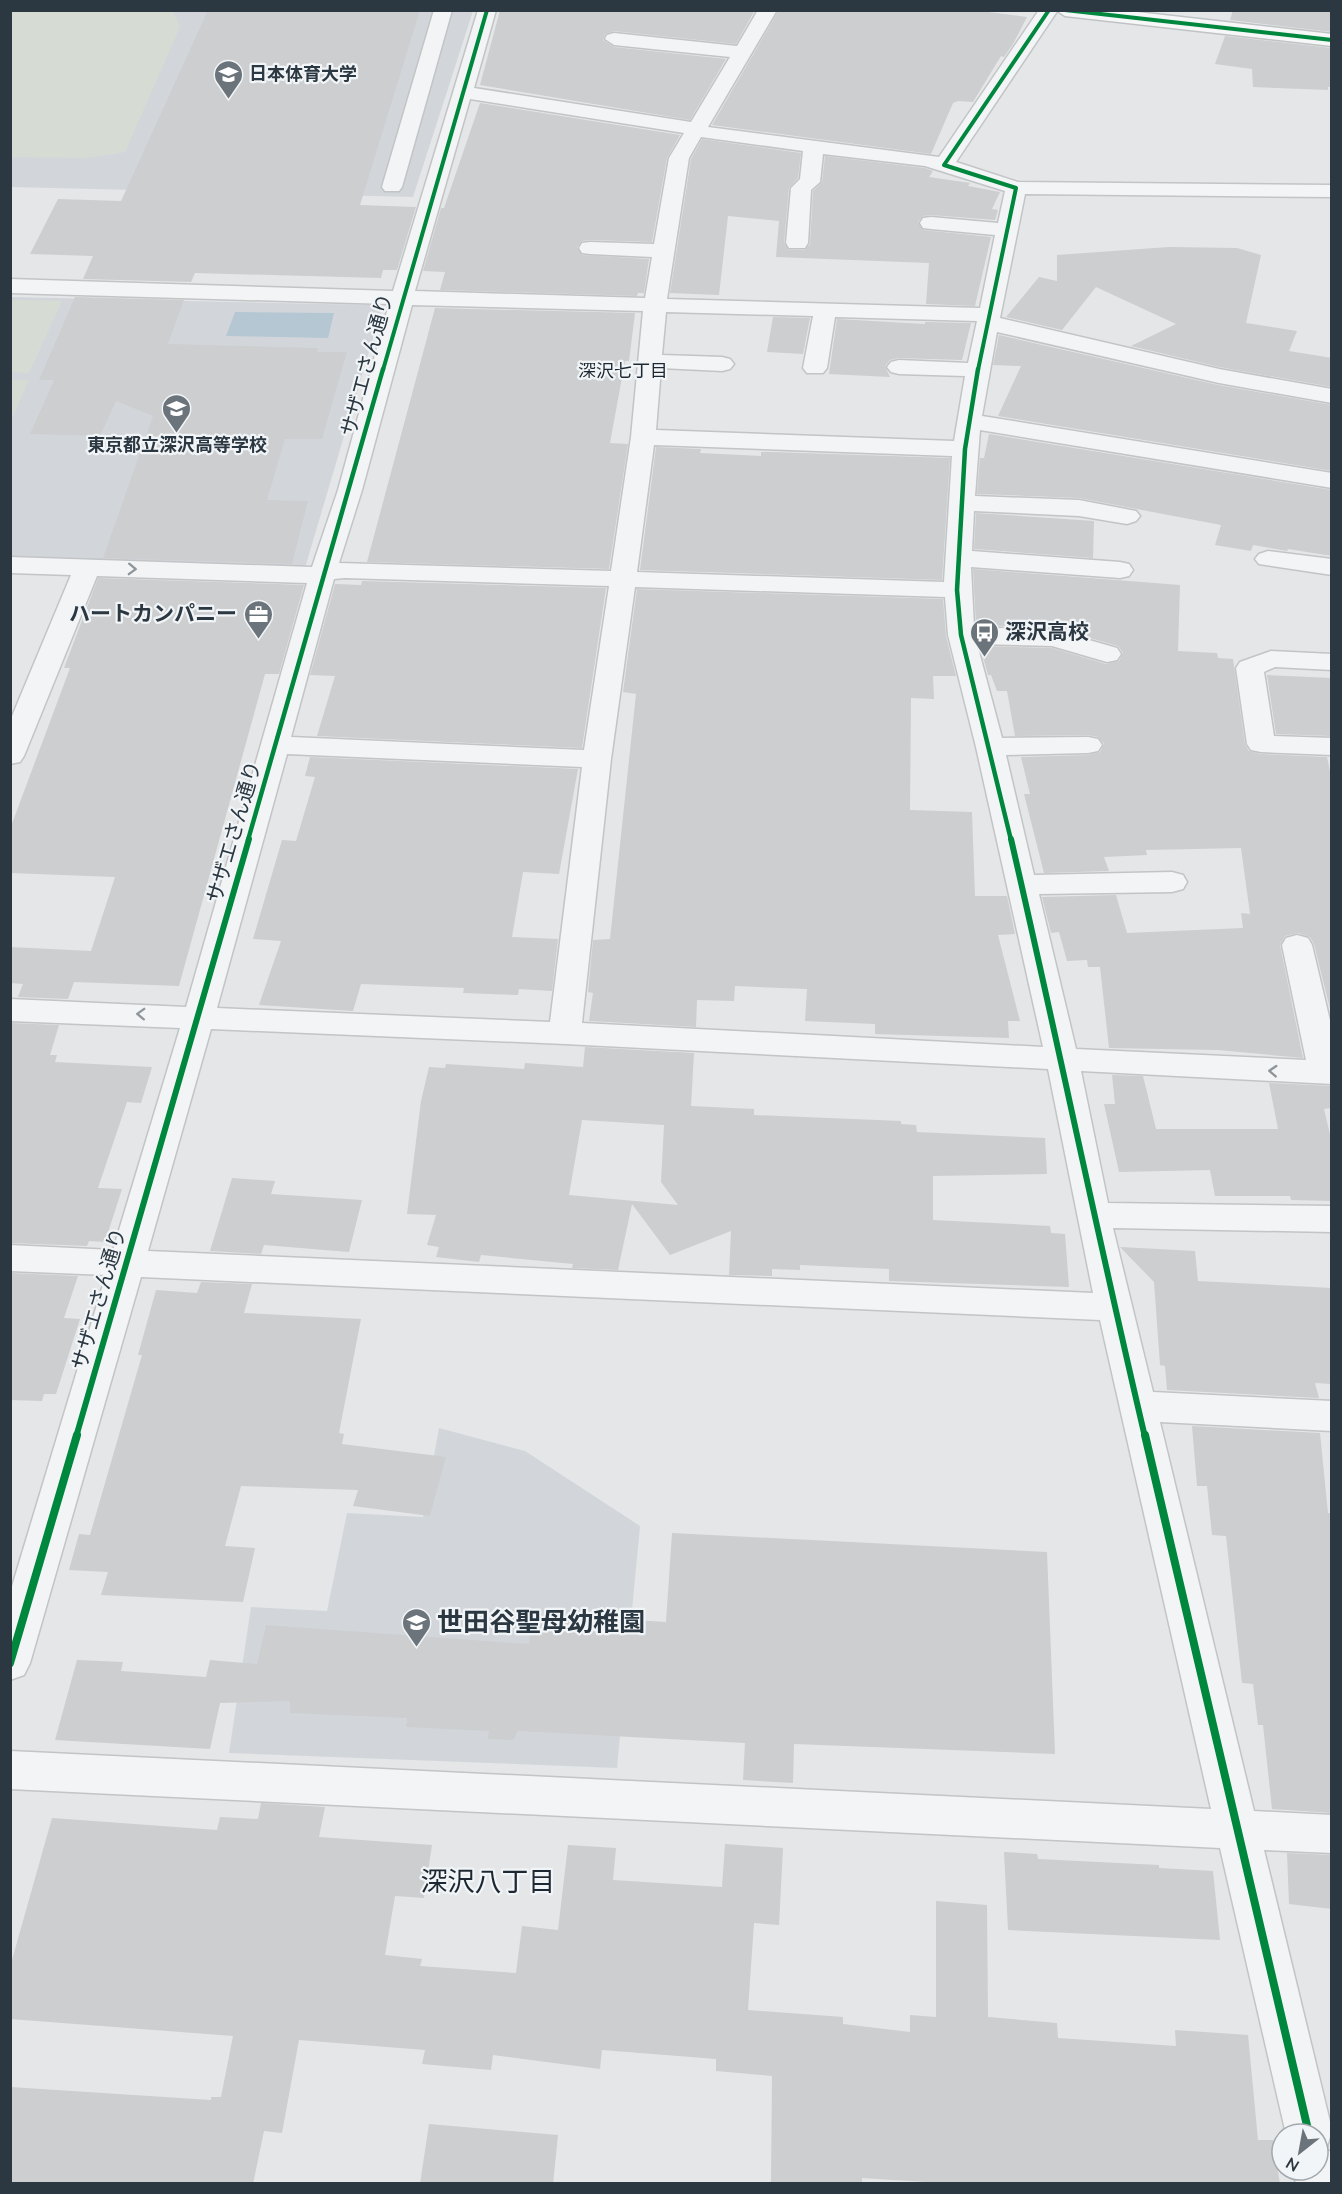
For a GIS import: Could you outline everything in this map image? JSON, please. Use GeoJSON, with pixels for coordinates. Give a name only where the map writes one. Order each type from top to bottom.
{"type":"FeatureCollection","features":[{"type":"Feature","properties":{"kind":"main road"},"geometry":{"type":"LineString","coordinates":[[1065,10],[1332,40]]}},
{"type":"Feature","properties":{"kind":"street"},"geometry":{"type":"LineString","coordinates":[[392,188],[443,10]]}},
{"type":"Feature","properties":{"kind":"street","name":"サザエさん通り"},"geometry":{"type":"LineString","coordinates":[[10,1663],[16,1622],[127,1262],[199,1016],[323,573],[350,490],[461,92],[488,10]]}},
{"type":"Feature","properties":{"kind":"street"},"geometry":{"type":"LineString","coordinates":[[565,1033],[597,759],[644,437],[655,305],[679,158],[768,10]]}},
{"type":"Feature","properties":{"kind":"street"},"geometry":{"type":"LineString","coordinates":[[944,165],[1049,10]]}},
{"type":"Feature","properties":{"kind":"street"},"geometry":{"type":"LineString","coordinates":[[614,39],[742,52]]}},
{"type":"Feature","properties":{"kind":"street"},"geometry":{"type":"LineString","coordinates":[[461,92],[696,129],[711,134],[926,160],[1016,188],[1332,191]]}},
{"type":"Feature","properties":{"kind":"street"},"geometry":{"type":"LineString","coordinates":[[797,243],[801,188],[810,182],[814,146]]}},
{"type":"Feature","properties":{"kind":"street"},"geometry":{"type":"LineString","coordinates":[[1016,188],[978,370],[968,435],[961,503],[961,558],[957,590],[961,635],[990,747],[1062,1060],[1093,1215],[1140,1407],[1306,2122]]}},
{"type":"Feature","properties":{"kind":"street"},"geometry":{"type":"LineString","coordinates":[[931,223],[1008,230]]}},
{"type":"Feature","properties":{"kind":"street"},"geometry":{"type":"LineString","coordinates":[[590,248],[663,251]]}},
{"type":"Feature","properties":{"kind":"street"},"geometry":{"type":"LineString","coordinates":[[10,286],[825,310],[990,319],[1219,376],[1332,396]]}},
{"type":"Feature","properties":{"kind":"street"},"geometry":{"type":"LineString","coordinates":[[815,368],[825,310]]}},
{"type":"Feature","properties":{"kind":"street"},"geometry":{"type":"LineString","coordinates":[[649,361],[722,364]]}},
{"type":"Feature","properties":{"kind":"street"},"geometry":{"type":"LineString","coordinates":[[899,367],[978,370]]}},
{"type":"Feature","properties":{"kind":"street"},"geometry":{"type":"LineString","coordinates":[[644,437],[968,435],[1332,481]]}},
{"type":"Feature","properties":{"kind":"street"},"geometry":{"type":"LineString","coordinates":[[961,503],[1079,508],[1127,516]]}},
{"type":"Feature","properties":{"kind":"street"},"geometry":{"type":"LineString","coordinates":[[961,558],[1120,570]]}},
{"type":"Feature","properties":{"kind":"street"},"geometry":{"type":"LineString","coordinates":[[1268,559],[1332,567]]}},
{"type":"Feature","properties":{"kind":"street"},"geometry":{"type":"LineString","coordinates":[[10,565],[300,576],[345,570],[957,590]]}},
{"type":"Feature","properties":{"kind":"street"},"geometry":{"type":"LineString","coordinates":[[10,756],[87,567]]}},
{"type":"Feature","properties":{"kind":"street"},"geometry":{"type":"LineString","coordinates":[[961,635],[1054,638],[1107,654]]}},
{"type":"Feature","properties":{"kind":"street"},"geometry":{"type":"LineString","coordinates":[[1332,662],[1271,659],[1250,668],[1262,744],[1332,747]]}},
{"type":"Feature","properties":{"kind":"street"},"geometry":{"type":"LineString","coordinates":[[276,745],[597,759]]}},
{"type":"Feature","properties":{"kind":"street"},"geometry":{"type":"LineString","coordinates":[[990,747],[1088,745]]}},
{"type":"Feature","properties":{"kind":"street"},"geometry":{"type":"LineString","coordinates":[[1020,885],[1172,882]]}},
{"type":"Feature","properties":{"kind":"street"},"geometry":{"type":"LineString","coordinates":[[10,1010],[199,1016],[565,1033],[1328,1073],[1297,945]]}},
{"type":"Feature","properties":{"kind":"street"},"geometry":{"type":"LineString","coordinates":[[1093,1215],[1332,1219]]}},
{"type":"Feature","properties":{"kind":"street"},"geometry":{"type":"LineString","coordinates":[[10,1258],[1116,1307]]}},
{"type":"Feature","properties":{"kind":"street"},"geometry":{"type":"LineString","coordinates":[[1140,1407],[1332,1416]]}},
{"type":"Feature","properties":{"kind":"street"},"geometry":{"type":"LineString","coordinates":[[10,1770],[1332,1834]]}},
{"type":"Feature","properties":{"kind":"shaded area"},"geometry":{"type":"Polygon","coordinates":[[[11,10],[173,11],[180,27],[125,152],[87,158],[11,157],[11,10]]]}},
{"type":"Feature","properties":{"kind":"shaded area","name":"日本体育大学"},"geometry":{"type":"Polygon","coordinates":[[[11,11],[473,11],[413,197],[11,187],[11,11]]]}},
{"type":"Feature","properties":{"kind":"shaded area","name":"東京都立深沢高等学校"},"geometry":{"type":"Polygon","coordinates":[[[11,297],[372,305],[381,311],[305,568],[11,558],[11,297]]]}},
{"type":"Feature","properties":{"kind":"shaded area"},"geometry":{"type":"Polygon","coordinates":[[[11,300],[62,301],[29,373],[11,372],[11,300]]]}},
{"type":"Feature","properties":{"kind":"shaded area"},"geometry":{"type":"Polygon","coordinates":[[[10,380],[29,380],[11,421],[10,380]]]}},
{"type":"Feature","properties":{"kind":"shaded area"},"geometry":{"type":"Polygon","coordinates":[[[439,1428],[525,1451],[640,1526],[617,1768],[229,1753],[251,1607],[327,1611],[347,1513],[423,1517],[439,1428]]]}},
{"type":"Feature","properties":{"kind":"water"},"geometry":{"type":"Polygon","coordinates":[[[235,312],[334,313],[328,338],[226,336],[235,312]]]}},
{"type":"Feature","properties":{"kind":"building"},"geometry":{"type":"Polygon","coordinates":[[[208,10],[420,10],[360,205],[416,207],[397,270],[383,270],[381,278],[195,273],[191,282],[83,279],[93,256],[30,254],[58,199],[121,201],[208,10]]]}},
{"type":"Feature","properties":{"kind":"building"},"geometry":{"type":"Polygon","coordinates":[[[500,10],[755,10],[736,44],[614,31],[605,34],[603,40],[614,47],[726,59],[690,120],[480,85],[500,10]]]}},
{"type":"Feature","properties":{"kind":"building"},"geometry":{"type":"Polygon","coordinates":[[[779,10],[972,10],[1027,17],[1013,44],[1004,57],[1001,56],[973,102],[953,103],[931,154],[712,125],[779,10]]]}},
{"type":"Feature","properties":{"kind":"building"},"geometry":{"type":"Polygon","coordinates":[[[1233,10],[1332,10],[1332,32],[1230,20],[1233,10]]]}},
{"type":"Feature","properties":{"kind":"building"},"geometry":{"type":"Polygon","coordinates":[[[1225,36],[1332,48],[1332,87],[1328,87],[1328,90],[1253,87],[1252,69],[1215,64],[1225,36]]]}},
{"type":"Feature","properties":{"kind":"building"},"geometry":{"type":"Polygon","coordinates":[[[480,103],[680,135],[667,158],[652,242],[590,240],[582,241],[577,247],[582,255],[649,259],[644,293],[638,293],[637,296],[440,290],[445,272],[423,271],[441,208],[444,208],[480,103]]]}},
{"type":"Feature","properties":{"kind":"building"},"geometry":{"type":"Polygon","coordinates":[[[702,139],[801,153],[798,178],[789,188],[784,243],[789,250],[805,250],[810,244],[813,191],[822,182],[825,156],[925,168],[933,171],[929,177],[970,183],[968,186],[1000,192],[992,209],[998,210],[995,220],[931,215],[923,216],[918,222],[923,230],[991,237],[975,306],[926,304],[929,263],[776,257],[779,221],[728,216],[719,295],[670,293],[691,159],[702,139]]]}},
{"type":"Feature","properties":{"kind":"building"},"geometry":{"type":"Polygon","coordinates":[[[1169,247],[1237,248],[1261,255],[1246,323],[1297,331],[1289,351],[1332,358],[1332,387],[1219,367],[1131,346],[1176,324],[1096,287],[1062,330],[1006,317],[1039,277],[1057,281],[1057,255],[1169,247]]]}},
{"type":"Feature","properties":{"kind":"building"},"geometry":{"type":"Polygon","coordinates":[[[75,297],[184,300],[168,344],[318,348],[317,352],[347,352],[322,439],[285,439],[267,500],[308,501],[292,564],[103,558],[153,416],[116,401],[100,436],[30,434],[54,380],[39,380],[75,297]]]}},
{"type":"Feature","properties":{"kind":"building"},"geometry":{"type":"Polygon","coordinates":[[[435,308],[635,313],[629,361],[625,361],[610,443],[628,444],[609,569],[367,562],[435,308]]]}},
{"type":"Feature","properties":{"kind":"building"},"geometry":{"type":"Polygon","coordinates":[[[773,317],[810,318],[803,354],[767,352],[773,317]]]}},
{"type":"Feature","properties":{"kind":"building"},"geometry":{"type":"Polygon","coordinates":[[[837,319],[925,324],[925,322],[971,323],[962,360],[898,358],[890,360],[885,366],[890,377],[829,374],[837,319]]]}},
{"type":"Feature","properties":{"kind":"building"},"geometry":{"type":"Polygon","coordinates":[[[999,335],[1218,385],[1332,405],[1332,471],[998,416],[1021,366],[993,365],[999,335]]]}},
{"type":"Feature","properties":{"kind":"building"},"geometry":{"type":"Polygon","coordinates":[[[989,434],[1332,490],[1332,556],[1253,545],[1251,551],[1215,545],[1221,525],[1079,498],[977,494],[980,458],[984,458],[989,434]]]}},
{"type":"Feature","properties":{"kind":"building"},"geometry":{"type":"Polygon","coordinates":[[[656,447],[701,449],[700,453],[761,456],[761,452],[772,452],[950,458],[942,580],[640,570],[656,447]]]}},
{"type":"Feature","properties":{"kind":"building"},"geometry":{"type":"Polygon","coordinates":[[[976,513],[1094,521],[1093,558],[974,549],[976,513]]]}},
{"type":"Feature","properties":{"kind":"building"},"geometry":{"type":"Polygon","coordinates":[[[973,569],[1180,585],[1178,651],[1217,653],[1218,658],[1233,659],[1245,744],[1249,751],[1261,754],[1327,757],[1332,781],[1332,1017],[1314,944],[1310,937],[1298,933],[1285,936],[1280,945],[1303,1058],[1218,1050],[1109,1048],[1100,967],[1088,967],[1087,960],[1067,961],[1059,932],[1051,933],[1042,897],[1116,895],[1127,933],[1243,928],[1241,913],[1250,914],[1241,848],[1146,850],[1147,855],[1104,857],[1109,871],[1044,873],[1024,794],[1030,794],[1021,757],[1088,755],[1100,752],[1104,744],[1098,737],[1088,735],[1015,736],[1007,691],[997,691],[991,675],[988,675],[980,646],[1052,648],[1106,664],[1119,661],[1123,653],[1118,646],[1055,628],[976,625],[973,569]]]}},
{"type":"Feature","properties":{"kind":"building"},"geometry":{"type":"Polygon","coordinates":[[[98,578],[304,585],[279,674],[265,674],[179,986],[74,982],[68,999],[18,997],[23,984],[10,983],[10,947],[91,951],[115,877],[10,873],[10,829],[70,668],[64,668],[98,578]]]}},
{"type":"Feature","properties":{"kind":"building"},"geometry":{"type":"Polygon","coordinates":[[[362,581],[606,588],[582,748],[317,736],[335,676],[310,675],[335,584],[361,585],[362,581]]]}},
{"type":"Feature","properties":{"kind":"building"},"geometry":{"type":"Polygon","coordinates":[[[637,589],[943,599],[946,636],[956,676],[933,676],[934,699],[911,698],[910,810],[972,812],[975,896],[1007,896],[1015,934],[998,935],[1020,1021],[1008,1021],[1009,1038],[875,1034],[875,1024],[805,1021],[807,989],[735,986],[734,1001],[697,1000],[696,1027],[589,1021],[593,993],[588,992],[593,940],[610,939],[636,694],[623,692],[637,589]]]}},
{"type":"Feature","properties":{"kind":"building"},"geometry":{"type":"Polygon","coordinates":[[[1267,675],[1332,678],[1332,736],[1276,734],[1267,675]]]}},
{"type":"Feature","properties":{"kind":"building"},"geometry":{"type":"Polygon","coordinates":[[[310,757],[578,769],[559,874],[523,872],[512,937],[558,939],[552,991],[519,989],[518,995],[463,993],[464,988],[361,984],[353,1011],[259,1005],[281,941],[253,939],[282,840],[296,841],[315,777],[305,776],[310,757]]]}},
{"type":"Feature","properties":{"kind":"building"},"geometry":{"type":"Polygon","coordinates":[[[10,1023],[59,1025],[50,1055],[57,1055],[55,1062],[152,1067],[141,1103],[127,1102],[98,1188],[122,1189],[105,1242],[89,1241],[87,1246],[10,1243],[10,1023]]]}},
{"type":"Feature","properties":{"kind":"building"},"geometry":{"type":"Polygon","coordinates":[[[585,1047],[694,1053],[691,1106],[754,1109],[754,1115],[901,1121],[901,1124],[916,1125],[917,1132],[1045,1138],[1047,1174],[933,1176],[933,1220],[1050,1226],[1051,1233],[1065,1234],[1069,1287],[889,1281],[889,1269],[800,1265],[800,1270],[772,1269],[772,1276],[729,1275],[731,1231],[670,1255],[632,1204],[618,1270],[572,1268],[573,1264],[481,1255],[479,1262],[436,1257],[439,1247],[427,1245],[436,1215],[407,1214],[421,1101],[429,1067],[445,1068],[446,1064],[524,1069],[525,1063],[583,1067],[585,1047]],[[582,1120],[569,1195],[678,1205],[661,1182],[664,1125],[582,1120]]]}},
{"type":"Feature","properties":{"kind":"building"},"geometry":{"type":"Polygon","coordinates":[[[1112,1075],[1143,1076],[1156,1129],[1278,1129],[1269,1083],[1332,1086],[1332,1108],[1324,1109],[1332,1143],[1332,1201],[1291,1200],[1290,1196],[1215,1196],[1210,1170],[1119,1172],[1104,1104],[1115,1104],[1112,1075]]]}},
{"type":"Feature","properties":{"kind":"building"},"geometry":{"type":"Polygon","coordinates":[[[232,1178],[275,1181],[271,1194],[362,1200],[349,1252],[264,1245],[261,1254],[210,1251],[232,1178]]]}},
{"type":"Feature","properties":{"kind":"building"},"geometry":{"type":"Polygon","coordinates":[[[1120,1247],[1195,1251],[1198,1281],[1332,1288],[1332,1384],[1315,1383],[1319,1398],[1167,1390],[1165,1366],[1160,1365],[1154,1282],[1120,1247]]]}},
{"type":"Feature","properties":{"kind":"building"},"geometry":{"type":"Polygon","coordinates":[[[10,1273],[78,1276],[64,1318],[80,1319],[56,1394],[44,1394],[42,1401],[10,1400],[10,1273]]]}},
{"type":"Feature","properties":{"kind":"building"},"geometry":{"type":"Polygon","coordinates":[[[201,1282],[252,1284],[244,1313],[361,1319],[339,1433],[344,1434],[342,1444],[446,1457],[430,1516],[353,1506],[358,1490],[241,1486],[225,1546],[255,1548],[243,1602],[101,1595],[108,1572],[69,1570],[79,1534],[90,1535],[142,1355],[138,1355],[156,1290],[197,1293],[201,1282]]]}},
{"type":"Feature","properties":{"kind":"building"},"geometry":{"type":"Polygon","coordinates":[[[1192,1426],[1320,1433],[1328,1513],[1332,1513],[1332,1813],[1272,1809],[1263,1725],[1258,1725],[1253,1684],[1242,1683],[1226,1536],[1212,1535],[1207,1486],[1197,1486],[1192,1426]]]}},
{"type":"Feature","properties":{"kind":"building"},"geometry":{"type":"Polygon","coordinates":[[[672,1533],[1047,1552],[1055,1754],[794,1744],[793,1783],[743,1780],[745,1743],[518,1731],[513,1740],[488,1739],[489,1731],[406,1727],[407,1718],[290,1713],[290,1701],[220,1703],[210,1749],[55,1740],[77,1660],[123,1662],[121,1671],[206,1677],[210,1660],[257,1664],[266,1625],[529,1644],[532,1614],[666,1622],[672,1533]]]}},
{"type":"Feature","properties":{"kind":"building"},"geometry":{"type":"Polygon","coordinates":[[[261,1803],[325,1807],[319,1837],[432,1845],[424,1898],[395,1896],[385,1955],[422,1959],[420,1966],[516,1973],[522,1926],[558,1930],[568,1845],[616,1848],[613,1880],[722,1887],[725,1844],[783,1848],[779,1925],[754,1923],[748,2010],[843,2017],[843,2024],[910,2032],[910,2015],[936,2017],[936,1901],[987,1905],[988,2017],[1057,2023],[1058,2038],[1176,2046],[1175,2030],[1248,2035],[1258,2140],[1270,2140],[1270,2182],[1280,2182],[1280,2184],[957,2184],[862,2178],[862,2184],[771,2184],[772,2076],[716,2071],[716,2059],[602,2050],[600,2069],[493,2055],[491,2070],[422,2064],[425,2050],[299,2040],[282,2133],[264,2131],[253,2184],[10,2184],[10,2087],[211,2100],[211,2097],[221,2097],[233,2036],[10,2019],[10,1967],[52,1818],[217,1830],[220,1817],[258,1819],[261,1803]]]}},
{"type":"Feature","properties":{"kind":"building"},"geometry":{"type":"Polygon","coordinates":[[[1004,1852],[1037,1854],[1038,1859],[1159,1865],[1159,1868],[1213,1871],[1220,1940],[1008,1930],[1004,1852]]]}},
{"type":"Feature","properties":{"kind":"building"},"geometry":{"type":"Polygon","coordinates":[[[1287,1853],[1332,1855],[1332,1909],[1289,1904],[1287,1853]]]}},
{"type":"Feature","properties":{"kind":"building"},"geometry":{"type":"Polygon","coordinates":[[[429,2124],[558,2135],[553,2184],[420,2184],[429,2124]]]}},
{"type":"Feature","properties":{"kind":"cycle path"},"geometry":{"type":"LineString","coordinates":[[10,1663],[199,1016],[323,573],[350,490],[405,288],[487,10]]}},
{"type":"Feature","properties":{"kind":"cycle path"},"geometry":{"type":"LineString","coordinates":[[1049,10],[944,165],[1016,188],[978,370],[965,449],[957,590],[961,635],[990,747],[1062,1060],[1093,1215],[1306,2122]]}},
{"type":"Feature","properties":{"kind":"cycle path"},"geometry":{"type":"LineString","coordinates":[[1065,10],[1332,40]]}},
{"type":"Feature","properties":{"kind":"place","name":"日本体育大学"},"geometry":{"type":"Point","coordinates":[228,100]}},
{"type":"Feature","properties":{"kind":"place","name":"東京都立深沢高等学校"},"geometry":{"type":"Point","coordinates":[177,434]}},
{"type":"Feature","properties":{"kind":"place","name":"ハートカンパニー"},"geometry":{"type":"Point","coordinates":[258,640]}},
{"type":"Feature","properties":{"kind":"place","name":"深沢高校"},"geometry":{"type":"Point","coordinates":[984,658]}},
{"type":"Feature","properties":{"kind":"place","name":"世田谷聖母幼稚園"},"geometry":{"type":"Point","coordinates":[416,1648]}},
{"type":"Feature","properties":{"kind":"district","name":"深沢七丁目"},"geometry":{"type":"Point","coordinates":[623,371]}},
{"type":"Feature","properties":{"kind":"district","name":"深沢八丁目"},"geometry":{"type":"Point","coordinates":[488,1882]}}]}
